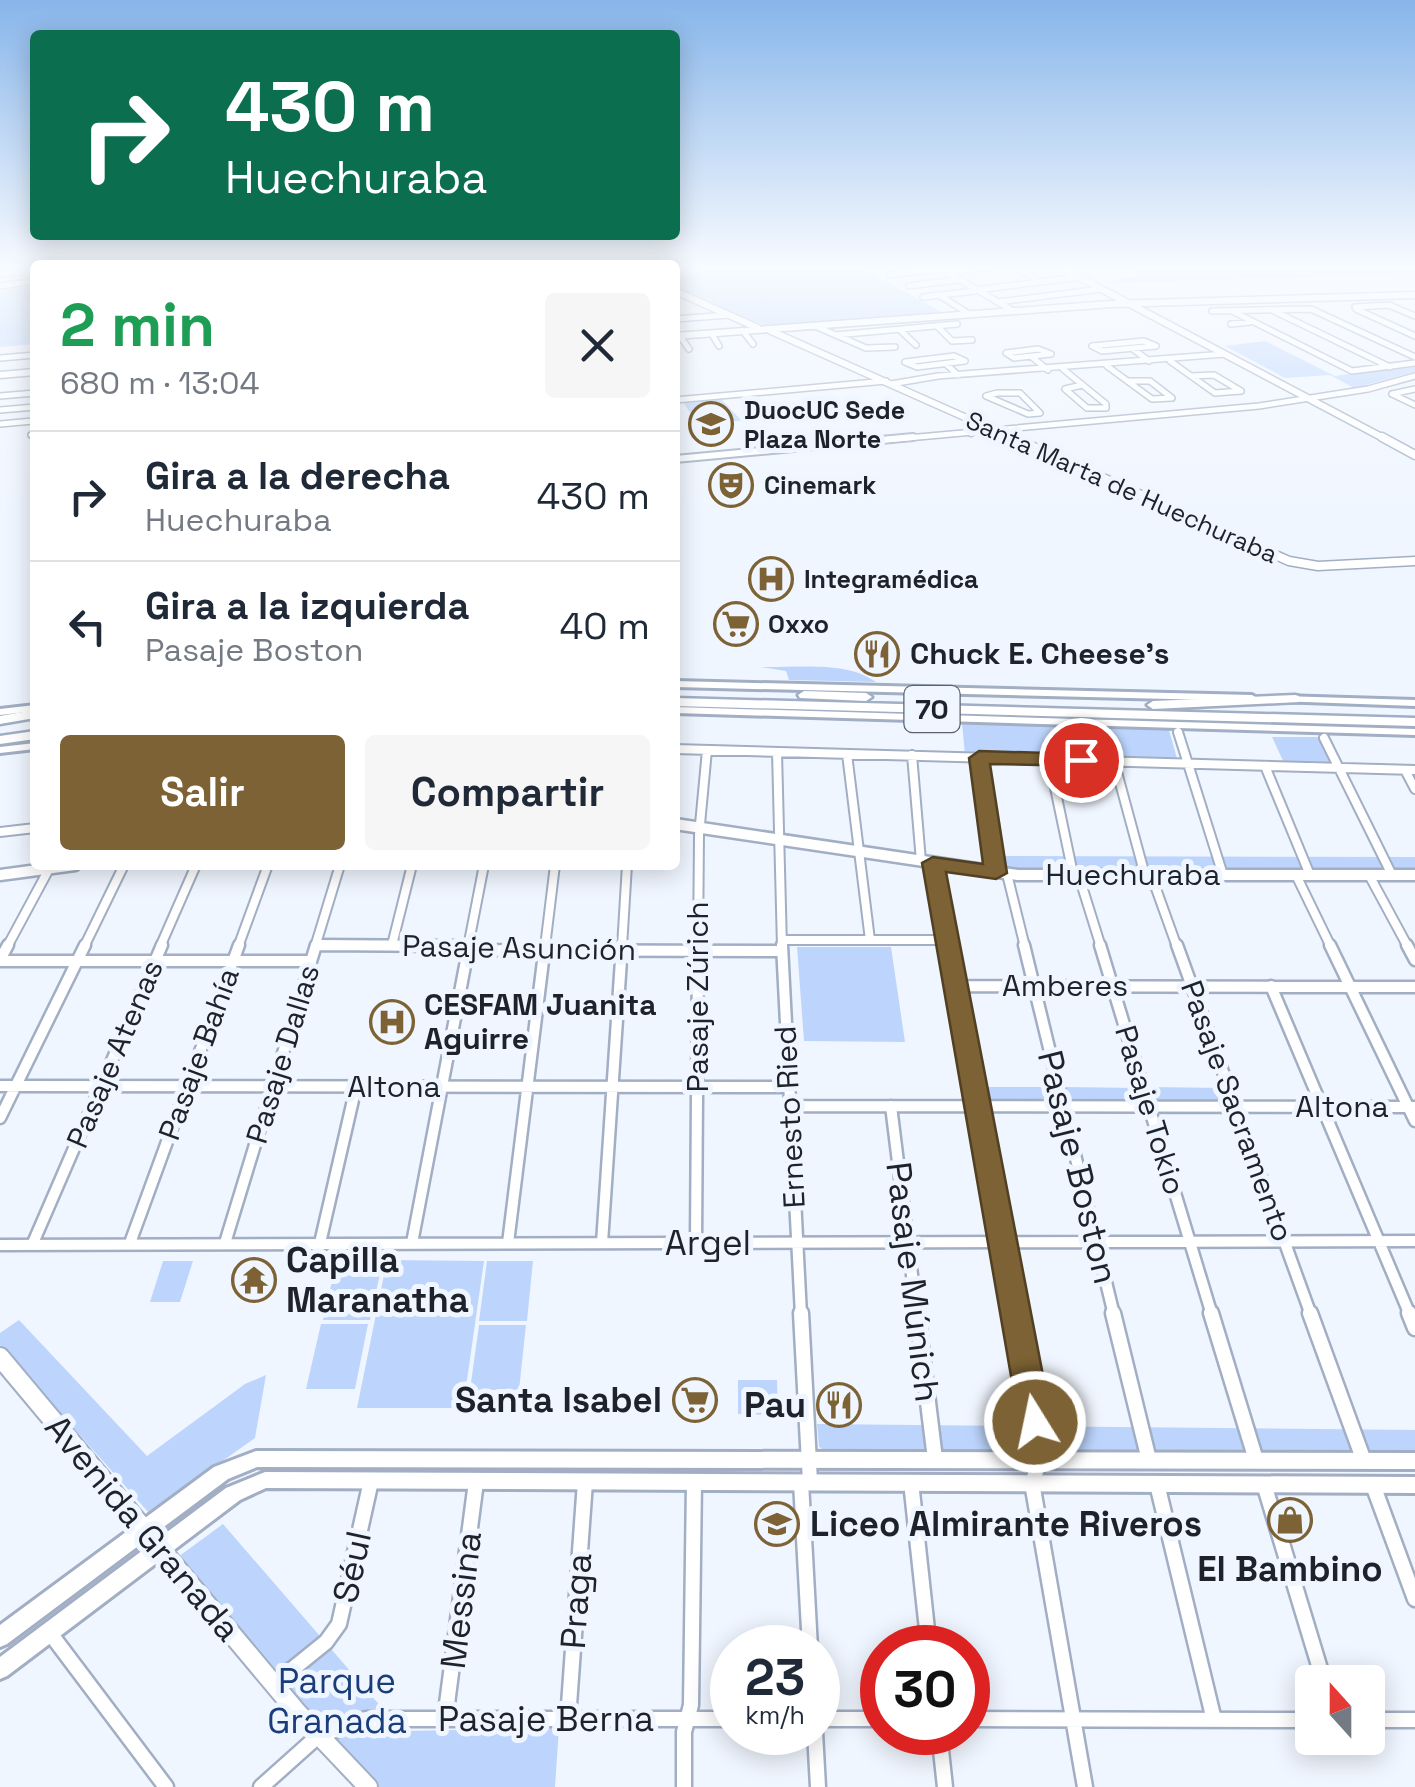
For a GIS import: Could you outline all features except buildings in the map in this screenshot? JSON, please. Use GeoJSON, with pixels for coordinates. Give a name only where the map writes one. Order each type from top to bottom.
{"type":"FeatureCollection","features":[{"type":"Feature","properties":{"kind":"highway","name":"70"},"geometry":{"type":"LineString","coordinates":[[680,693],[1415,712]]}},
{"type":"Feature","properties":{"kind":"highway"},"geometry":{"type":"LineString","coordinates":[[1153,705],[1295,699]]}},
{"type":"Feature","properties":{"kind":"highway","name":"70"},"geometry":{"type":"LineString","coordinates":[[680,702],[1415,722]]}},
{"type":"Feature","properties":{"kind":"highway"},"geometry":{"type":"LineString","coordinates":[[0,722],[30,714]]}},
{"type":"Feature","properties":{"kind":"highway"},"geometry":{"type":"LineString","coordinates":[[1039,720],[1189,716]]}},
{"type":"Feature","properties":{"kind":"highway"},"geometry":{"type":"LineString","coordinates":[[0,740],[30,736]]}},
{"type":"Feature","properties":{"kind":"main road"},"geometry":{"type":"LineString","coordinates":[[680,684],[1415,702]]}},
{"type":"Feature","properties":{"kind":"main road"},"geometry":{"type":"LineString","coordinates":[[680,710],[1415,732]]}},
{"type":"Feature","properties":{"kind":"main road"},"geometry":{"type":"LineString","coordinates":[[0,712],[30,713]]}},
{"type":"Feature","properties":{"kind":"main road"},"geometry":{"type":"LineString","coordinates":[[0,750],[30,747]]}},
{"type":"Feature","properties":{"kind":"main road"},"geometry":{"type":"LineString","coordinates":[[0,1637],[232,1466],[267,1458],[1415,1461]]}},
{"type":"Feature","properties":{"kind":"main road"},"geometry":{"type":"LineString","coordinates":[[0,1669],[159,1548],[254,1482],[1415,1485]]}},
{"type":"Feature","properties":{"kind":"street","name":"Santa Marta de Huechuraba"},"geometry":{"type":"LineString","coordinates":[[811,349],[1296,563],[1318,566],[1415,560]]}},
{"type":"Feature","properties":{"kind":"street"},"geometry":{"type":"LineString","coordinates":[[1037,349],[1006,353],[1014,358],[1051,355],[1041,349]]}},
{"type":"Feature","properties":{"kind":"street"},"geometry":{"type":"LineString","coordinates":[[1098,349],[1129,349]]}},
{"type":"Feature","properties":{"kind":"street"},"geometry":{"type":"LineString","coordinates":[[1134,349],[1150,362]]}},
{"type":"Feature","properties":{"kind":"street"},"geometry":{"type":"LineString","coordinates":[[1216,349],[1314,398]]}},
{"type":"Feature","properties":{"kind":"street"},"geometry":{"type":"LineString","coordinates":[[1221,349],[1415,452]]}},
{"type":"Feature","properties":{"kind":"street"},"geometry":{"type":"LineString","coordinates":[[1310,349],[1352,370],[1415,360]]}},
{"type":"Feature","properties":{"kind":"street"},"geometry":{"type":"LineString","coordinates":[[1353,349],[1390,367]]}},
{"type":"Feature","properties":{"kind":"street"},"geometry":{"type":"LineString","coordinates":[[0,356],[30,353]]}},
{"type":"Feature","properties":{"kind":"street"},"geometry":{"type":"LineString","coordinates":[[680,400],[1222,353]]}},
{"type":"Feature","properties":{"kind":"street"},"geometry":{"type":"LineString","coordinates":[[954,356],[965,362],[948,364],[917,367],[905,362],[954,356]]}},
{"type":"Feature","properties":{"kind":"street"},"geometry":{"type":"LineString","coordinates":[[1032,358],[1048,370]]}},
{"type":"Feature","properties":{"kind":"street"},"geometry":{"type":"LineString","coordinates":[[1168,360],[1215,393],[1242,390],[1214,374],[1191,376]]}},
{"type":"Feature","properties":{"kind":"street"},"geometry":{"type":"LineString","coordinates":[[948,364],[958,375]]}},
{"type":"Feature","properties":{"kind":"street"},"geometry":{"type":"LineString","coordinates":[[1106,365],[1152,400],[1172,398],[1148,380],[1128,381]]}},
{"type":"Feature","properties":{"kind":"street"},"geometry":{"type":"LineString","coordinates":[[1063,369],[1106,404],[1106,408],[1086,407],[1065,389],[1082,385]]}},
{"type":"Feature","properties":{"kind":"street"},"geometry":{"type":"LineString","coordinates":[[30,372],[2,375],[0,396],[30,393]]}},
{"type":"Feature","properties":{"kind":"street"},"geometry":{"type":"LineString","coordinates":[[977,374],[997,392],[1018,392],[1040,413],[1028,414],[986,396],[997,392]]}},
{"type":"Feature","properties":{"kind":"street"},"geometry":{"type":"LineString","coordinates":[[680,458],[996,431],[1314,398],[1415,376]]}},
{"type":"Feature","properties":{"kind":"street"},"geometry":{"type":"LineString","coordinates":[[1402,379],[1415,387]]}},
{"type":"Feature","properties":{"kind":"street"},"geometry":{"type":"LineString","coordinates":[[1392,394],[1415,387]]}},
{"type":"Feature","properties":{"kind":"street"},"geometry":{"type":"LineString","coordinates":[[1392,394],[1415,406]]}},
{"type":"Feature","properties":{"kind":"street"},"geometry":{"type":"LineString","coordinates":[[0,410],[30,409]]}},
{"type":"Feature","properties":{"kind":"street"},"geometry":{"type":"LineString","coordinates":[[0,424],[30,421]]}},
{"type":"Feature","properties":{"kind":"street"},"geometry":{"type":"LineString","coordinates":[[971,433],[981,424]]}},
{"type":"Feature","properties":{"kind":"street"},"geometry":{"type":"LineString","coordinates":[[1178,732],[1223,875]]}},
{"type":"Feature","properties":{"kind":"street"},"geometry":{"type":"LineString","coordinates":[[1324,738],[1392,876]]}},
{"type":"Feature","properties":{"kind":"street"},"geometry":{"type":"LineString","coordinates":[[680,750],[1410,770],[1415,789]]}},
{"type":"Feature","properties":{"kind":"street","name":"Pasaje Zúrich"},"geometry":{"type":"LineString","coordinates":[[696,1244],[700,828],[707,750]]}},
{"type":"Feature","properties":{"kind":"street","name":"Ernesto Ried"},"geometry":{"type":"LineString","coordinates":[[777,752],[777,840],[808,1459],[809,1625]]}},
{"type":"Feature","properties":{"kind":"street"},"geometry":{"type":"LineString","coordinates":[[847,754],[870,940]]}},
{"type":"Feature","properties":{"kind":"street"},"geometry":{"type":"LineString","coordinates":[[912,755],[927,862],[955,986],[1040,1460],[1032,1483],[1085,1787]]}},
{"type":"Feature","properties":{"kind":"street","name":"Pasaje Boston"},"geometry":{"type":"LineString","coordinates":[[979,758],[1001,873],[1034,986],[1149,1460]]}},
{"type":"Feature","properties":{"kind":"street","name":"Pasaje Tokio"},"geometry":{"type":"LineString","coordinates":[[1049,759],[1076,875],[1256,1460]]}},
{"type":"Feature","properties":{"kind":"street","name":"Pasaje Sacramento"},"geometry":{"type":"LineString","coordinates":[[1114,761],[1148,875],[1364,1461]]}},
{"type":"Feature","properties":{"kind":"street"},"geometry":{"type":"LineString","coordinates":[[1265,766],[1303,876],[1350,987],[1412,1107],[1415,1121]]}},
{"type":"Feature","properties":{"kind":"street","name":"Huechuraba"},"geometry":{"type":"LineString","coordinates":[[680,825],[1001,873],[1415,876]]}},
{"type":"Feature","properties":{"kind":"street"},"geometry":{"type":"LineString","coordinates":[[0,832],[30,829]]}},
{"type":"Feature","properties":{"kind":"street"},"geometry":{"type":"LineString","coordinates":[[0,875],[41,870]]}},
{"type":"Feature","properties":{"kind":"street"},"geometry":{"type":"LineString","coordinates":[[48,870],[0,961],[311,961]]}},
{"type":"Feature","properties":{"kind":"street"},"geometry":{"type":"LineString","coordinates":[[0,1118],[122,870]]}},
{"type":"Feature","properties":{"kind":"street","name":"Pasaje Atenas"},"geometry":{"type":"LineString","coordinates":[[33,1243],[194,870]]}},
{"type":"Feature","properties":{"kind":"street","name":"Pasaje Bahía"},"geometry":{"type":"LineString","coordinates":[[130,1243],[266,870]]}},
{"type":"Feature","properties":{"kind":"street","name":"Pasaje Dallas"},"geometry":{"type":"LineString","coordinates":[[225,1243],[338,870]]}},
{"type":"Feature","properties":{"kind":"street"},"geometry":{"type":"LineString","coordinates":[[392,945],[411,870]]}},
{"type":"Feature","properties":{"kind":"street"},"geometry":{"type":"LineString","coordinates":[[412,1243],[483,870]]}},
{"type":"Feature","properties":{"kind":"street"},"geometry":{"type":"LineString","coordinates":[[508,1243],[554,870]]}},
{"type":"Feature","properties":{"kind":"street"},"geometry":{"type":"LineString","coordinates":[[602,1243],[627,870]]}},
{"type":"Feature","properties":{"kind":"street"},"geometry":{"type":"LineString","coordinates":[[1369,876],[1415,960]]}},
{"type":"Feature","properties":{"kind":"street","name":"Pasaje Asunción"},"geometry":{"type":"LineString","coordinates":[[316,945],[699,951],[870,940],[946,940]]}},
{"type":"Feature","properties":{"kind":"street","name":"Amberes"},"geometry":{"type":"LineString","coordinates":[[955,986],[1415,987]]}},
{"type":"Feature","properties":{"kind":"street"},"geometry":{"type":"LineString","coordinates":[[1271,986],[1415,1328]]}},
{"type":"Feature","properties":{"kind":"street","name":"Altona"},"geometry":{"type":"LineString","coordinates":[[0,1086],[788,1087]]}},
{"type":"Feature","properties":{"kind":"street"},"geometry":{"type":"LineString","coordinates":[[320,1243],[356,1086]]}},
{"type":"Feature","properties":{"kind":"street","name":"Altona"},"geometry":{"type":"LineString","coordinates":[[789,1106],[1412,1107]]}},
{"type":"Feature","properties":{"kind":"street","name":"Pasaje Múnich"},"geometry":{"type":"LineString","coordinates":[[892,1106],[935,1459]]}},
{"type":"Feature","properties":{"kind":"street","name":"Argel"},"geometry":{"type":"LineString","coordinates":[[0,1245],[1415,1241]]}},
{"type":"Feature","properties":{"kind":"street","name":"Avenida Granada"},"geometry":{"type":"LineString","coordinates":[[0,1357],[318,1736],[368,1787]]}},
{"type":"Feature","properties":{"kind":"street","name":"Séul"},"geometry":{"type":"LineString","coordinates":[[274,1684],[326,1642],[338,1624],[370,1482]]}},
{"type":"Feature","properties":{"kind":"street","name":"Messina"},"geometry":{"type":"LineString","coordinates":[[445,1719],[476,1482]]}},
{"type":"Feature","properties":{"kind":"street","name":"Praga"},"geometry":{"type":"LineString","coordinates":[[568,1719],[585,1482]]}},
{"type":"Feature","properties":{"kind":"street"},"geometry":{"type":"LineString","coordinates":[[684,1787],[691,1705],[694,1482]]}},
{"type":"Feature","properties":{"kind":"street"},"geometry":{"type":"LineString","coordinates":[[910,1482],[926,1625]]}},
{"type":"Feature","properties":{"kind":"street"},"geometry":{"type":"LineString","coordinates":[[1157,1484],[1214,1720]]}},
{"type":"Feature","properties":{"kind":"street"},"geometry":{"type":"LineString","coordinates":[[1264,1484],[1319,1665]]}},
{"type":"Feature","properties":{"kind":"street"},"geometry":{"type":"LineString","coordinates":[[1373,1485],[1415,1599]]}},
{"type":"Feature","properties":{"kind":"street"},"geometry":{"type":"LineString","coordinates":[[49,1632],[166,1787]]}},
{"type":"Feature","properties":{"kind":"street","name":"Pasaje Berna"},"geometry":{"type":"LineString","coordinates":[[262,1787],[318,1736],[366,1719],[710,1719]]}},
{"type":"Feature","properties":{"kind":"street"},"geometry":{"type":"LineString","coordinates":[[990,1720],[1295,1720]]}},
{"type":"Feature","properties":{"kind":"street"},"geometry":{"type":"LineString","coordinates":[[1385,1720],[1415,1720]]}},
{"type":"Feature","properties":{"kind":"street"},"geometry":{"type":"LineString","coordinates":[[816,1755],[818,1787]]}},
{"type":"Feature","properties":{"kind":"street"},"geometry":{"type":"LineString","coordinates":[[942,1755],[945,1787]]}},
{"type":"Feature","properties":{"kind":"green space"},"geometry":{"type":"Polygon","coordinates":[[[1231,349],[1282,349],[1335,376],[1415,364],[1415,372],[1354,388],[1330,375],[1285,378],[1231,349]]]}},
{"type":"Feature","properties":{"kind":"green space"},"geometry":{"type":"Polygon","coordinates":[[[721,399],[742,421],[733,421],[726,414],[730,422],[721,423],[715,415],[719,423],[710,424],[703,416],[708,424],[698,425],[683,402],[721,399]]]}},
{"type":"Feature","properties":{"kind":"green space"},"geometry":{"type":"Polygon","coordinates":[[[760,667],[836,668],[876,682],[789,680],[786,671],[760,667]]]}},
{"type":"Feature","properties":{"kind":"green space"},"geometry":{"type":"Polygon","coordinates":[[[962,723],[1169,730],[1178,762],[965,755],[962,723]]]}},
{"type":"Feature","properties":{"kind":"green space"},"geometry":{"type":"Polygon","coordinates":[[[1272,737],[1321,737],[1335,766],[1285,765],[1272,737]]]}},
{"type":"Feature","properties":{"kind":"green space"},"geometry":{"type":"Polygon","coordinates":[[[1003,856],[1415,857],[1415,873],[1005,869],[1003,856]]]}},
{"type":"Feature","properties":{"kind":"green space"},"geometry":{"type":"Polygon","coordinates":[[[797,947],[891,947],[905,1042],[804,1041],[797,947]]]}},
{"type":"Feature","properties":{"kind":"green space"},"geometry":{"type":"Polygon","coordinates":[[[977,1087],[1054,1087],[1057,1102],[980,1102],[977,1087]]]}},
{"type":"Feature","properties":{"kind":"green space"},"geometry":{"type":"Polygon","coordinates":[[[1063,1087],[1140,1088],[1144,1102],[1067,1102],[1063,1087]]]}},
{"type":"Feature","properties":{"kind":"green space"},"geometry":{"type":"Polygon","coordinates":[[[1149,1087],[1224,1088],[1227,1101],[1153,1100],[1149,1087]]]}},
{"type":"Feature","properties":{"kind":"green space"},"geometry":{"type":"Polygon","coordinates":[[[337,1260],[383,1260],[370,1320],[323,1320],[337,1260]]]}},
{"type":"Feature","properties":{"kind":"green space"},"geometry":{"type":"Polygon","coordinates":[[[387,1260],[484,1261],[463,1408],[357,1408],[387,1260]]]}},
{"type":"Feature","properties":{"kind":"green space"},"geometry":{"type":"Polygon","coordinates":[[[163,1261],[193,1261],[180,1302],[150,1302],[163,1261]]]}},
{"type":"Feature","properties":{"kind":"green space"},"geometry":{"type":"Polygon","coordinates":[[[487,1261],[533,1261],[527,1321],[479,1321],[487,1261]]]}},
{"type":"Feature","properties":{"kind":"green space"},"geometry":{"type":"Polygon","coordinates":[[[19,1320],[147,1456],[245,1384],[266,1375],[255,1438],[149,1513],[0,1345],[0,1333],[19,1320]]]}},
{"type":"Feature","properties":{"kind":"green space"},"geometry":{"type":"Polygon","coordinates":[[[321,1324],[368,1324],[355,1389],[306,1389],[321,1324]]]}},
{"type":"Feature","properties":{"kind":"green space"},"geometry":{"type":"Polygon","coordinates":[[[479,1325],[526,1325],[519,1390],[470,1390],[479,1325]]]}},
{"type":"Feature","properties":{"kind":"green space"},"geometry":{"type":"Polygon","coordinates":[[[738,1380],[777,1380],[778,1415],[738,1414],[738,1380]]]}},
{"type":"Feature","properties":{"kind":"green space"},"geometry":{"type":"Polygon","coordinates":[[[817,1424],[1415,1430],[1415,1456],[829,1453],[819,1447],[817,1424]]]}},
{"type":"Feature","properties":{"kind":"green space","name":"Parque Granada"},"geometry":{"type":"Polygon","coordinates":[[[223,1524],[402,1731],[559,1728],[555,1787],[377,1787],[335,1746],[178,1557],[223,1524]]]}},
{"type":"Feature","properties":{"kind":"place","name":"DuocUC Sede Plaza Norte"},"geometry":{"type":"Point","coordinates":[711,424]}},
{"type":"Feature","properties":{"kind":"place","name":"Cinemark"},"geometry":{"type":"Point","coordinates":[731,485]}},
{"type":"Feature","properties":{"kind":"place","name":"Integramédica"},"geometry":{"type":"Point","coordinates":[771,579]}},
{"type":"Feature","properties":{"kind":"place","name":"Oxxo"},"geometry":{"type":"Point","coordinates":[736,624]}},
{"type":"Feature","properties":{"kind":"place","name":"Chuck E. Cheese's"},"geometry":{"type":"Point","coordinates":[877,654]}},
{"type":"Feature","properties":{"kind":"place","name":"CESFAM Juanita Aguirre"},"geometry":{"type":"Point","coordinates":[392,1022]}},
{"type":"Feature","properties":{"kind":"place","name":"Capilla Maranatha"},"geometry":{"type":"Point","coordinates":[254,1280]}},
{"type":"Feature","properties":{"kind":"place","name":"Santa Isabel"},"geometry":{"type":"Point","coordinates":[695,1400]}},
{"type":"Feature","properties":{"kind":"place","name":"Pau"},"geometry":{"type":"Point","coordinates":[839,1405]}},
{"type":"Feature","properties":{"kind":"place","name":"El Bambino"},"geometry":{"type":"Point","coordinates":[1290,1520]}},
{"type":"Feature","properties":{"kind":"place","name":"Liceo Almirante Riveros"},"geometry":{"type":"Point","coordinates":[777,1524]}},
{"type":"Feature","properties":{"kind":"route"},"geometry":{"type":"LineString","coordinates":[[1035,1422],[933,863],[996,873],[979,758],[1081,760]]}}]}
